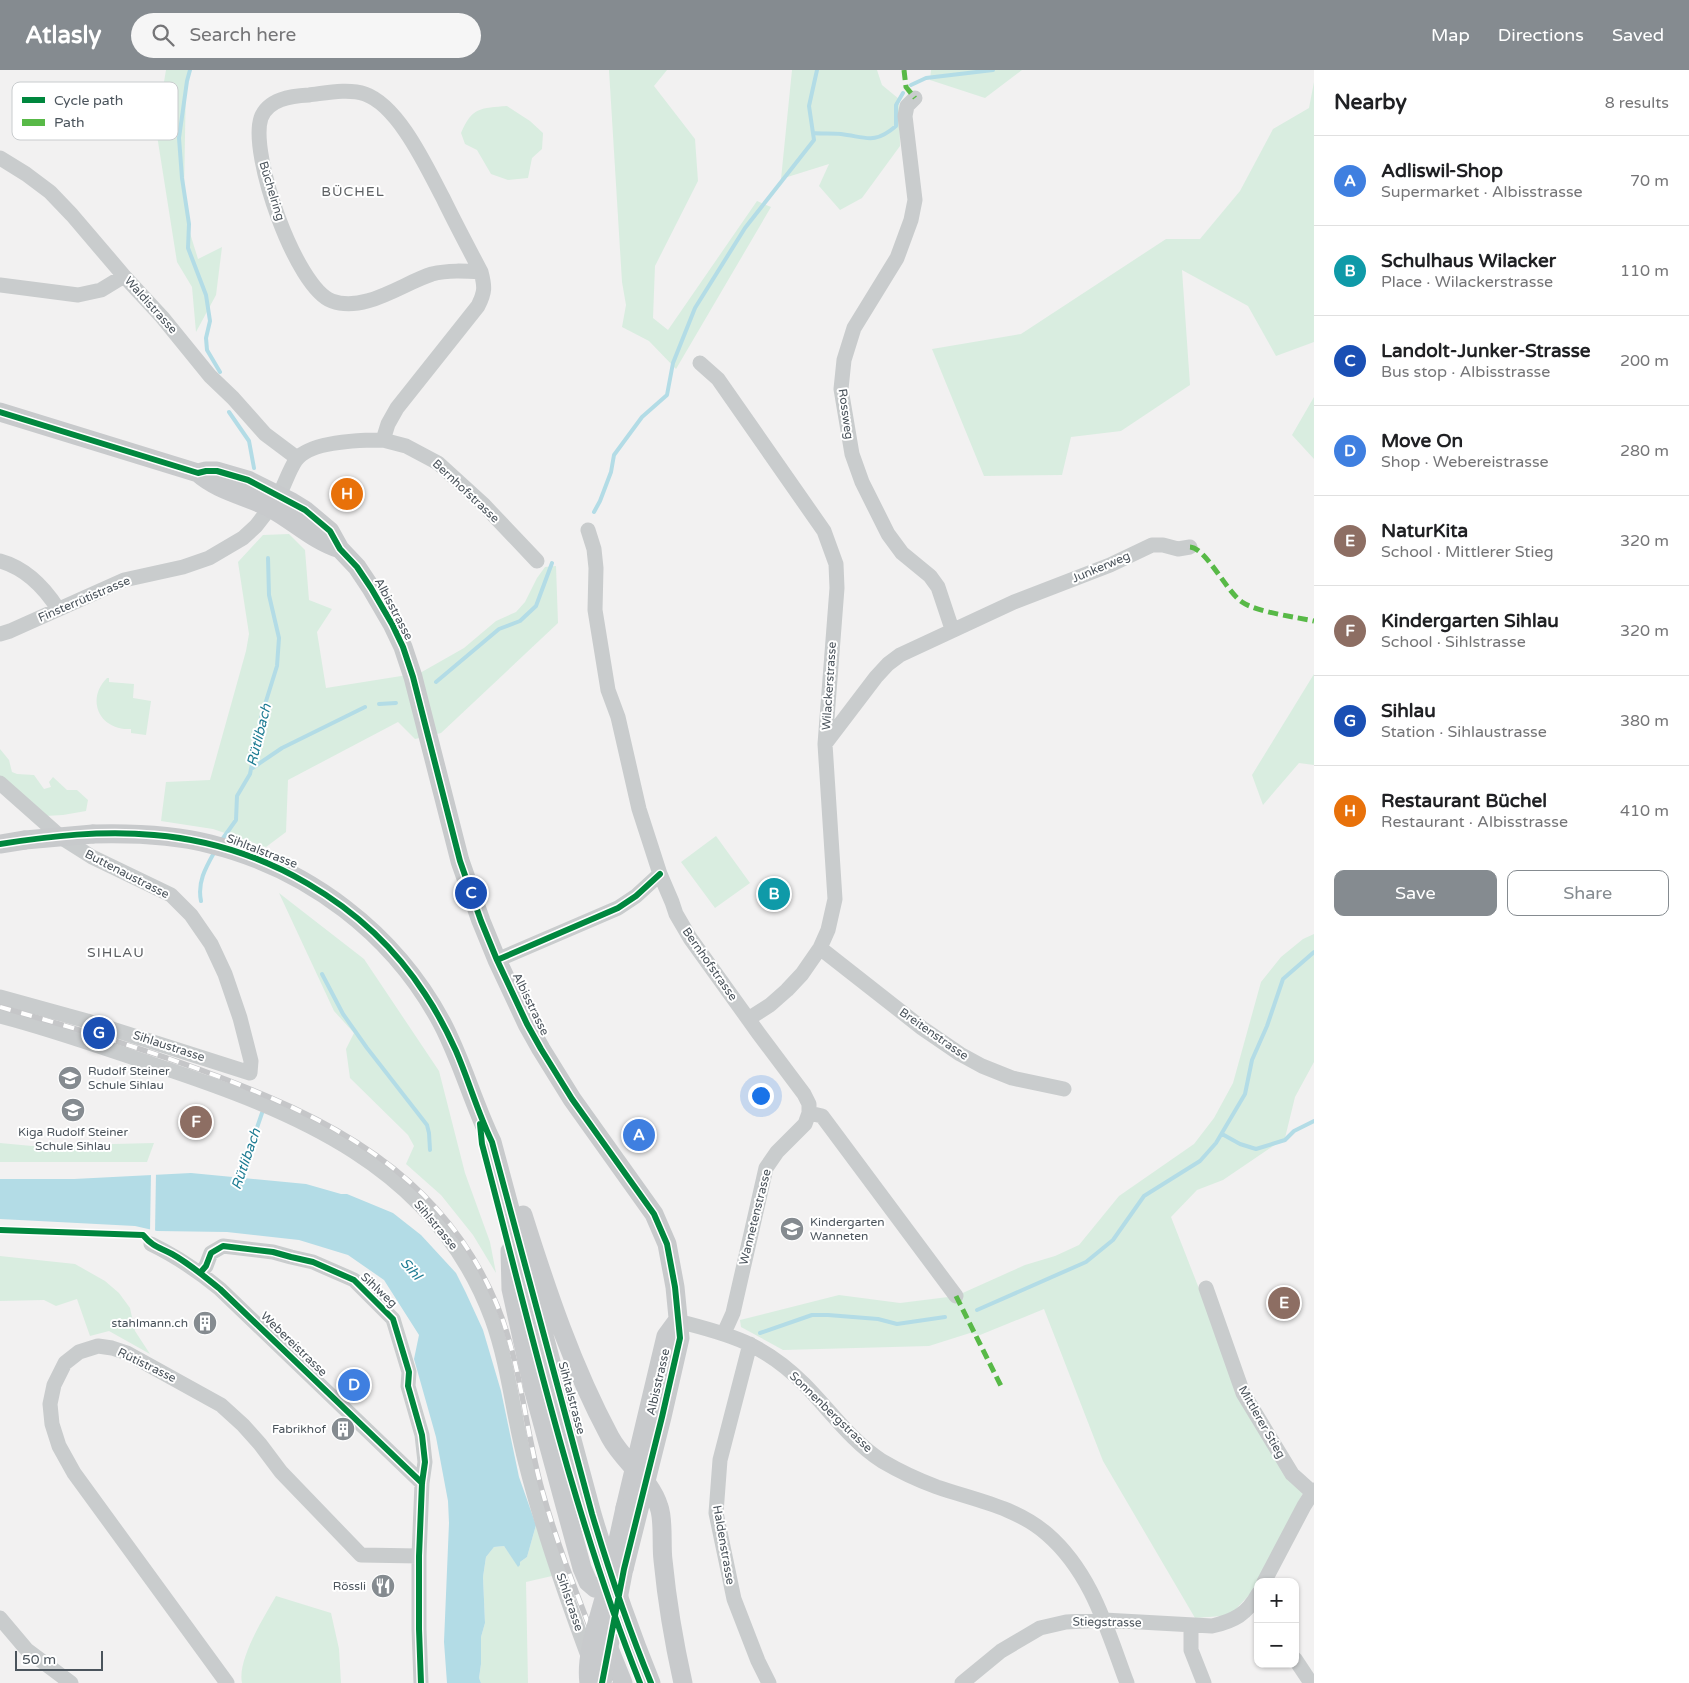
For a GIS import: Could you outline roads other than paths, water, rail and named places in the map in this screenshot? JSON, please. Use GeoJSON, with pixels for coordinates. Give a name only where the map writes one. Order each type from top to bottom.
{"type":"FeatureCollection","features":[{"type":"Feature","properties":{"kind":"main road","name":"Albisstrasse"},"geometry":{"type":"LineString","coordinates":[[0,412],[198,473],[206,471],[248,480],[274,501],[305,510],[330,531],[340,549],[357,567],[372,588],[403,647],[422,708],[460,860],[497,960],[541,1049],[572,1099],[635,1186],[660,1225],[667,1244],[673,1272],[680,1338],[676,1360],[640,1474],[625,1508],[606,1591],[594,1630],[590,1654],[589,1683]]}},
{"type":"Feature","properties":{"kind":"main road","name":"Sihltalstrasse"},"geometry":{"type":"LineString","coordinates":[[0,844],[24,840],[120,833],[168,836],[209,844],[249,856],[282,869],[318,888],[371,931],[403,964],[425,993],[442,1023],[456,1052],[479,1117],[492,1142],[592,1514],[610,1574],[651,1683]]}},
{"type":"Feature","properties":{"kind":"main road","name":"Sihltalstrasse"},"geometry":{"type":"LineString","coordinates":[[479,1117],[482,1144],[582,1517],[602,1582],[640,1683]]}},
{"type":"Feature","properties":{"kind":"main road"},"geometry":{"type":"LineString","coordinates":[[492,1142],[509,1169],[551,1302],[573,1360],[611,1439],[626,1460],[651,1487],[660,1509],[666,1590],[683,1683]]}},
{"type":"Feature","properties":{"kind":"main road"},"geometry":{"type":"LineString","coordinates":[[510,1251],[511,1290],[533,1388],[582,1568],[588,1582],[595,1588],[606,1591],[624,1569]]}},
{"type":"Feature","properties":{"kind":"main road","name":"Albisstrasse"},"geometry":{"type":"LineString","coordinates":[[601,1683],[633,1530],[640,1474]]}},
{"type":"Feature","properties":{"kind":"main road"},"geometry":{"type":"LineString","coordinates":[[600,1613],[608,1648],[623,1683]]}},
{"type":"Feature","properties":{"kind":"street","name":"Büchelring"},"geometry":{"type":"LineString","coordinates":[[383,440],[396,408],[478,306],[484,294],[485,285],[481,272],[404,129],[373,98],[353,92],[294,96],[276,102],[265,112],[260,124],[259,135],[266,178],[293,252],[310,282],[324,297],[333,302],[341,303],[366,302],[434,274],[448,271],[481,272]]}},
{"type":"Feature","properties":{"kind":"street","name":"Rossweg"},"geometry":{"type":"LineString","coordinates":[[915,98],[907,106],[905,116],[915,200],[911,220],[897,258],[854,328],[844,360],[841,389],[852,454],[862,482],[888,534],[902,553],[930,576],[938,587],[952,630]]}},
{"type":"Feature","properties":{"kind":"street","name":"Waldistrasse"},"geometry":{"type":"LineString","coordinates":[[0,158],[50,192],[175,332],[210,376],[233,398],[265,434],[297,458]]}},
{"type":"Feature","properties":{"kind":"street"},"geometry":{"type":"LineString","coordinates":[[0,285],[78,295],[101,290],[124,276]]}},
{"type":"Feature","properties":{"kind":"street","name":"Wilackerstrasse"},"geometry":{"type":"LineString","coordinates":[[700,363],[718,379],[824,531],[836,564],[837,588],[825,744],[835,899],[828,930],[820,948],[802,974],[770,1005],[748,1019]]}},
{"type":"Feature","properties":{"kind":"street"},"geometry":{"type":"LineString","coordinates":[[274,501],[297,458],[309,451],[346,440],[383,440]]}},
{"type":"Feature","properties":{"kind":"street","name":"Bernhofstrasse"},"geometry":{"type":"LineString","coordinates":[[383,440],[406,446],[438,463],[483,504],[537,561]]}},
{"type":"Feature","properties":{"kind":"street","name":"Finsterrütistrasse"},"geometry":{"type":"LineString","coordinates":[[0,634],[124,580],[183,567],[209,558],[242,538],[256,526],[274,501]]}},
{"type":"Feature","properties":{"kind":"street","name":"Bernhofstrasse"},"geometry":{"type":"LineString","coordinates":[[588,530],[594,549],[596,610],[608,690],[618,717],[639,809],[660,874],[676,914],[748,1019],[804,1094],[809,1104],[809,1113]]}},
{"type":"Feature","properties":{"kind":"street","name":"Junkerweg"},"geometry":{"type":"LineString","coordinates":[[825,744],[876,677],[900,655],[1014,602],[1110,565],[1152,545],[1163,545],[1178,549],[1190,547]]}},
{"type":"Feature","properties":{"kind":"street"},"geometry":{"type":"LineString","coordinates":[[0,560],[22,570],[28,575],[51,598],[58,609]]}},
{"type":"Feature","properties":{"kind":"street","name":"Buttenaustrasse"},"geometry":{"type":"LineString","coordinates":[[0,783],[62,838],[92,857],[171,895],[191,915],[211,944],[225,974],[251,1061],[250,1073]]}},
{"type":"Feature","properties":{"kind":"street"},"geometry":{"type":"LineString","coordinates":[[497,960],[618,908],[636,896],[660,874]]}},
{"type":"Feature","properties":{"kind":"street","name":"Breitenstrasse"},"geometry":{"type":"LineString","coordinates":[[820,948],[922,1028],[960,1054],[982,1066],[1012,1078],[1064,1088]]}},
{"type":"Feature","properties":{"kind":"street","name":"Sihlaustrasse"},"geometry":{"type":"LineString","coordinates":[[0,997],[87,1021],[250,1073]]}},
{"type":"Feature","properties":{"kind":"street","name":"Sihlstrasse"},"geometry":{"type":"LineString","coordinates":[[0,1016],[195,1078],[271,1106],[322,1132],[362,1156],[403,1188],[434,1219],[466,1264],[481,1291],[492,1318],[505,1365],[525,1462],[541,1521],[601,1683]]}},
{"type":"Feature","properties":{"kind":"street"},"geometry":{"type":"LineString","coordinates":[[809,1113],[822,1116],[956,1296]]}},
{"type":"Feature","properties":{"kind":"street","name":"Wannetenstrasse"},"geometry":{"type":"LineString","coordinates":[[724,1333],[733,1313],[766,1168],[777,1152],[805,1124],[809,1113]]}},
{"type":"Feature","properties":{"kind":"street","name":"Webereistrasse"},"geometry":{"type":"LineString","coordinates":[[151,1244],[173,1254],[220,1289],[422,1483]]}},
{"type":"Feature","properties":{"kind":"street","name":"Sihlweg"},"geometry":{"type":"LineString","coordinates":[[200,1273],[206,1266],[212,1253],[223,1246],[273,1252],[313,1262],[354,1280],[394,1318],[409,1372],[408,1386],[422,1435],[425,1462],[422,1483]]}},
{"type":"Feature","properties":{"kind":"street","name":"Mittlerer Stieg"},"geometry":{"type":"LineString","coordinates":[[1206,1288],[1243,1393],[1292,1474],[1313,1492]]}},
{"type":"Feature","properties":{"kind":"street","name":"Sonnenbergstrasse"},"geometry":{"type":"LineString","coordinates":[[677,1321],[724,1333],[750,1344],[780,1362],[804,1384],[859,1442],[882,1460],[938,1487],[1005,1508],[1048,1534],[1069,1557],[1086,1582],[1104,1620],[1127,1683]]}},
{"type":"Feature","properties":{"kind":"street","name":"Haldenstrasse"},"geometry":{"type":"LineString","coordinates":[[750,1344],[720,1460],[716,1512],[734,1600],[768,1683]]}},
{"type":"Feature","properties":{"kind":"street","name":"Rütistrasse"},"geometry":{"type":"LineString","coordinates":[[227,1683],[74,1473],[59,1446],[52,1424],[50,1404],[54,1385],[66,1363],[79,1352],[98,1346],[127,1353],[221,1405],[260,1444],[280,1472],[361,1555],[419,1556]]}},
{"type":"Feature","properties":{"kind":"street"},"geometry":{"type":"LineString","coordinates":[[421,1683],[419,1556],[422,1483]]}},
{"type":"Feature","properties":{"kind":"street"},"geometry":{"type":"LineString","coordinates":[[1266,1578],[1313,1492]]}},
{"type":"Feature","properties":{"kind":"street","name":"Stiegstrasse"},"geometry":{"type":"LineString","coordinates":[[962,1683],[1001,1651],[1040,1628],[1066,1622],[1104,1620],[1212,1626],[1228,1623],[1240,1616],[1254,1601]]}},
{"type":"Feature","properties":{"kind":"street"},"geometry":{"type":"LineString","coordinates":[[0,1618],[27,1650],[71,1683]]}},
{"type":"Feature","properties":{"kind":"street"},"geometry":{"type":"LineString","coordinates":[[1191,1625],[1191,1650],[1204,1683]]}},
{"type":"Feature","properties":{"kind":"street"},"geometry":{"type":"LineString","coordinates":[[1299,1665],[1310,1683]]}},
{"type":"Feature","properties":{"kind":"water","name":"Sihl"},"geometry":{"type":"Polygon","coordinates":[[[191,1173],[306,1184],[347,1194],[393,1213],[421,1235],[456,1273],[483,1330],[501,1391],[519,1477],[536,1525],[527,1557],[520,1562],[518,1567],[504,1546],[494,1547],[486,1557],[483,1577],[485,1623],[481,1637],[479,1678],[481,1683],[447,1683],[444,1642],[449,1523],[448,1501],[436,1437],[414,1359],[419,1335],[384,1280],[348,1255],[299,1240],[227,1232],[157,1231],[135,1226],[0,1219],[0,1179],[74,1179],[191,1173]]]}},
{"type":"Feature","properties":{"kind":"waterway"},"geometry":{"type":"LineString","coordinates":[[190,70],[179,138],[182,178],[189,224],[188,248],[206,295],[210,321],[206,338],[207,350],[220,372]]}},
{"type":"Feature","properties":{"kind":"waterway"},"geometry":{"type":"LineString","coordinates":[[594,512],[611,472],[614,455],[642,417],[667,395],[673,363],[695,308],[745,228],[814,140],[809,106],[817,70]]}},
{"type":"Feature","properties":{"kind":"waterway"},"geometry":{"type":"LineString","coordinates":[[911,85],[926,78],[993,70]]}},
{"type":"Feature","properties":{"kind":"waterway"},"geometry":{"type":"LineString","coordinates":[[813,133],[841,134],[864,138],[882,136],[896,126],[896,105],[903,93]]}},
{"type":"Feature","properties":{"kind":"waterway"},"geometry":{"type":"LineString","coordinates":[[229,412],[249,441],[254,468]]}},
{"type":"Feature","properties":{"kind":"waterway","name":"Rütlibach"},"geometry":{"type":"LineString","coordinates":[[221,841],[236,820],[237,796],[250,774],[262,714],[277,666],[279,638],[269,595],[268,558]]}},
{"type":"Feature","properties":{"kind":"waterway"},"geometry":{"type":"LineString","coordinates":[[436,682],[499,629],[520,621],[536,606],[552,563]]}},
{"type":"Feature","properties":{"kind":"waterway"},"geometry":{"type":"LineString","coordinates":[[379,704],[396,703]]}},
{"type":"Feature","properties":{"kind":"waterway"},"geometry":{"type":"LineString","coordinates":[[251,769],[282,748],[365,707]]}},
{"type":"Feature","properties":{"kind":"waterway","name":"Rütlibach"},"geometry":{"type":"LineString","coordinates":[[201,901],[201,881],[215,851]]}},
{"type":"Feature","properties":{"kind":"waterway"},"geometry":{"type":"LineString","coordinates":[[977,1310],[1086,1262],[1113,1240],[1144,1196],[1200,1161],[1216,1143],[1245,1094],[1252,1060],[1267,1026],[1283,979],[1314,952]]}},
{"type":"Feature","properties":{"kind":"waterway"},"geometry":{"type":"LineString","coordinates":[[322,974],[343,1014],[427,1125],[430,1150]]}},
{"type":"Feature","properties":{"kind":"waterway","name":"Rütlibach"},"geometry":{"type":"LineString","coordinates":[[239,1180],[262,1113]]}},
{"type":"Feature","properties":{"kind":"waterway"},"geometry":{"type":"LineString","coordinates":[[1222,1134],[1240,1144],[1256,1149],[1285,1140],[1294,1131],[1314,1121]]}},
{"type":"Feature","properties":{"kind":"waterway"},"geometry":{"type":"LineString","coordinates":[[760,1333],[812,1315],[878,1319],[897,1324],[945,1317]]}},
{"type":"Feature","properties":{"kind":"railway"},"geometry":{"type":"LineString","coordinates":[[0,1007],[176,1061],[248,1088],[293,1108],[336,1130],[376,1155],[413,1185],[445,1219],[474,1259],[497,1305],[505,1327],[512,1350],[536,1467],[549,1514],[574,1587],[611,1683]]}},
{"type":"Feature","properties":{"kind":"place","name":"Restaurant Büchel"},"geometry":{"type":"Point","coordinates":[347,494]}},
{"type":"Feature","properties":{"kind":"place","name":"Landolt-Junker-Strasse"},"geometry":{"type":"Point","coordinates":[471,893]}},
{"type":"Feature","properties":{"kind":"place","name":"Schulhaus Wilacker"},"geometry":{"type":"Point","coordinates":[774,894]}},
{"type":"Feature","properties":{"kind":"place","name":"Sihlau"},"geometry":{"type":"Point","coordinates":[99,1033]}},
{"type":"Feature","properties":{"kind":"place","name":"Rudolf Steiner Schule Sihlau"},"geometry":{"type":"Point","coordinates":[70,1078]}},
{"type":"Feature","properties":{"kind":"place","name":"Kiga Rudolf Steiner Schule Sihlau"},"geometry":{"type":"Point","coordinates":[73,1110]}},
{"type":"Feature","properties":{"kind":"place","name":"Kindergarten Sihlau"},"geometry":{"type":"Point","coordinates":[196,1122]}},
{"type":"Feature","properties":{"kind":"place","name":"Adliswil-Shop"},"geometry":{"type":"Point","coordinates":[639,1135]}},
{"type":"Feature","properties":{"kind":"place","name":"Kindergarten Wanneten"},"geometry":{"type":"Point","coordinates":[792,1229]}},
{"type":"Feature","properties":{"kind":"place","name":"NaturKita"},"geometry":{"type":"Point","coordinates":[1284,1303]}},
{"type":"Feature","properties":{"kind":"place","name":"stahlmann.ch"},"geometry":{"type":"Point","coordinates":[205,1323]}},
{"type":"Feature","properties":{"kind":"place","name":"Move On"},"geometry":{"type":"Point","coordinates":[354,1385]}},
{"type":"Feature","properties":{"kind":"place","name":"Fabrikhof"},"geometry":{"type":"Point","coordinates":[343,1429]}},
{"type":"Feature","properties":{"kind":"place","name":"Rössli"},"geometry":{"type":"Point","coordinates":[383,1586]}},
{"type":"Feature","properties":{"kind":"district","name":"BÜCHEL"},"geometry":{"type":"Point","coordinates":[353,191]}},
{"type":"Feature","properties":{"kind":"district","name":"SIHLAU"},"geometry":{"type":"Point","coordinates":[116,952]}}]}
